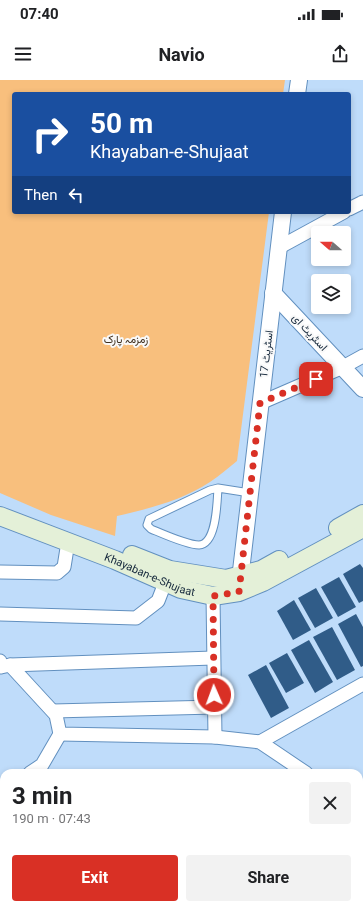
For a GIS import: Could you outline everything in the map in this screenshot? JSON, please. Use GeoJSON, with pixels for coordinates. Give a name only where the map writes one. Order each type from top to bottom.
{"type":"FeatureCollection","features":[{"type":"Feature","properties":{"kind":"main road","name":"Khayaban-e-Shujaat"},"geometry":{"type":"LineString","coordinates":[[0,505],[170,570],[226,578],[240,584],[263,582],[363,528]]}},
{"type":"Feature","properties":{"kind":"main road","name":"Khayaban-e-Shujaat"},"geometry":{"type":"LineString","coordinates":[[0,516],[115,560],[165,583],[181,589],[213,596],[240,584],[261,570],[363,514]]}},
{"type":"Feature","properties":{"kind":"street"},"geometry":{"type":"LineString","coordinates":[[351,208],[363,202]]}},
{"type":"Feature","properties":{"kind":"street","name":"اسٹریٹ 17"},"geometry":{"type":"LineString","coordinates":[[240,584],[283,214]]}},
{"type":"Feature","properties":{"kind":"street"},"geometry":{"type":"LineString","coordinates":[[278,248],[340,214]]}},
{"type":"Feature","properties":{"kind":"street","name":"اسٹریٹ ای"},"geometry":{"type":"LineString","coordinates":[[273,293],[363,389]]}},
{"type":"Feature","properties":{"kind":"street"},"geometry":{"type":"LineString","coordinates":[[260,403],[343,367],[363,356]]}},
{"type":"Feature","properties":{"kind":"street"},"geometry":{"type":"LineString","coordinates":[[0,572],[57,573],[64,567],[68,542]]}},
{"type":"Feature","properties":{"kind":"street"},"geometry":{"type":"LineString","coordinates":[[0,614],[136,618],[158,601],[165,583]]}},
{"type":"Feature","properties":{"kind":"street"},"geometry":{"type":"LineString","coordinates":[[213,596],[215,737]]}},
{"type":"Feature","properties":{"kind":"street"},"geometry":{"type":"LineString","coordinates":[[5,663],[213,658]]}},
{"type":"Feature","properties":{"kind":"street"},"geometry":{"type":"LineString","coordinates":[[5,663],[56,715],[60,734],[42,765],[36,769]]}},
{"type":"Feature","properties":{"kind":"street"},"geometry":{"type":"LineString","coordinates":[[260,742],[363,684]]}},
{"type":"Feature","properties":{"kind":"street"},"geometry":{"type":"LineString","coordinates":[[53,711],[214,707]]}},
{"type":"Feature","properties":{"kind":"street"},"geometry":{"type":"LineString","coordinates":[[60,734],[215,737],[260,742],[300,769]]}},
{"type":"Feature","properties":{"kind":"lane"},"geometry":{"type":"LineString","coordinates":[[218,488],[215,524],[206,542],[200,545],[191,543],[151,529],[147,525],[149,519],[210,490],[218,488],[250,493]]}},
{"type":"Feature","properties":{"kind":"green space","name":"زمزمہ پارک"},"geometry":{"type":"Polygon","coordinates":[[[0,80],[285,80],[283,92],[12,92],[12,214],[269,214],[237,461],[210,482],[188,494],[153,507],[117,516],[115,536],[51,515],[0,493],[0,80]]]}},
{"type":"Feature","properties":{"kind":"building"},"geometry":{"type":"Polygon","coordinates":[[[360,564],[363,568],[363,601],[359,603],[343,574],[360,564]]]}},
{"type":"Feature","properties":{"kind":"building"},"geometry":{"type":"Polygon","coordinates":[[[339,577],[356,607],[338,617],[321,587],[339,577]]]}},
{"type":"Feature","properties":{"kind":"building"},"geometry":{"type":"Polygon","coordinates":[[[316,588],[333,618],[315,628],[298,598],[316,588]]]}},
{"type":"Feature","properties":{"kind":"building"},"geometry":{"type":"Polygon","coordinates":[[[294,600],[311,630],[293,640],[277,611],[294,600]]]}},
{"type":"Feature","properties":{"kind":"building"},"geometry":{"type":"Polygon","coordinates":[[[356,614],[363,627],[363,666],[361,667],[338,624],[356,614]]]}},
{"type":"Feature","properties":{"kind":"building"},"geometry":{"type":"Polygon","coordinates":[[[332,627],[355,670],[337,680],[313,637],[332,627]]]}},
{"type":"Feature","properties":{"kind":"building"},"geometry":{"type":"Polygon","coordinates":[[[309,640],[333,682],[315,693],[291,650],[309,640]]]}},
{"type":"Feature","properties":{"kind":"building"},"geometry":{"type":"Polygon","coordinates":[[[287,653],[304,683],[286,693],[269,663],[287,653]]]}},
{"type":"Feature","properties":{"kind":"building"},"geometry":{"type":"Polygon","coordinates":[[[266,665],[289,708],[271,718],[248,675],[266,665]]]}},
{"type":"Feature","properties":{"kind":"route"},"geometry":{"type":"LineString","coordinates":[[214,695],[213,596],[239,592],[260,403],[316,379]]}}]}
